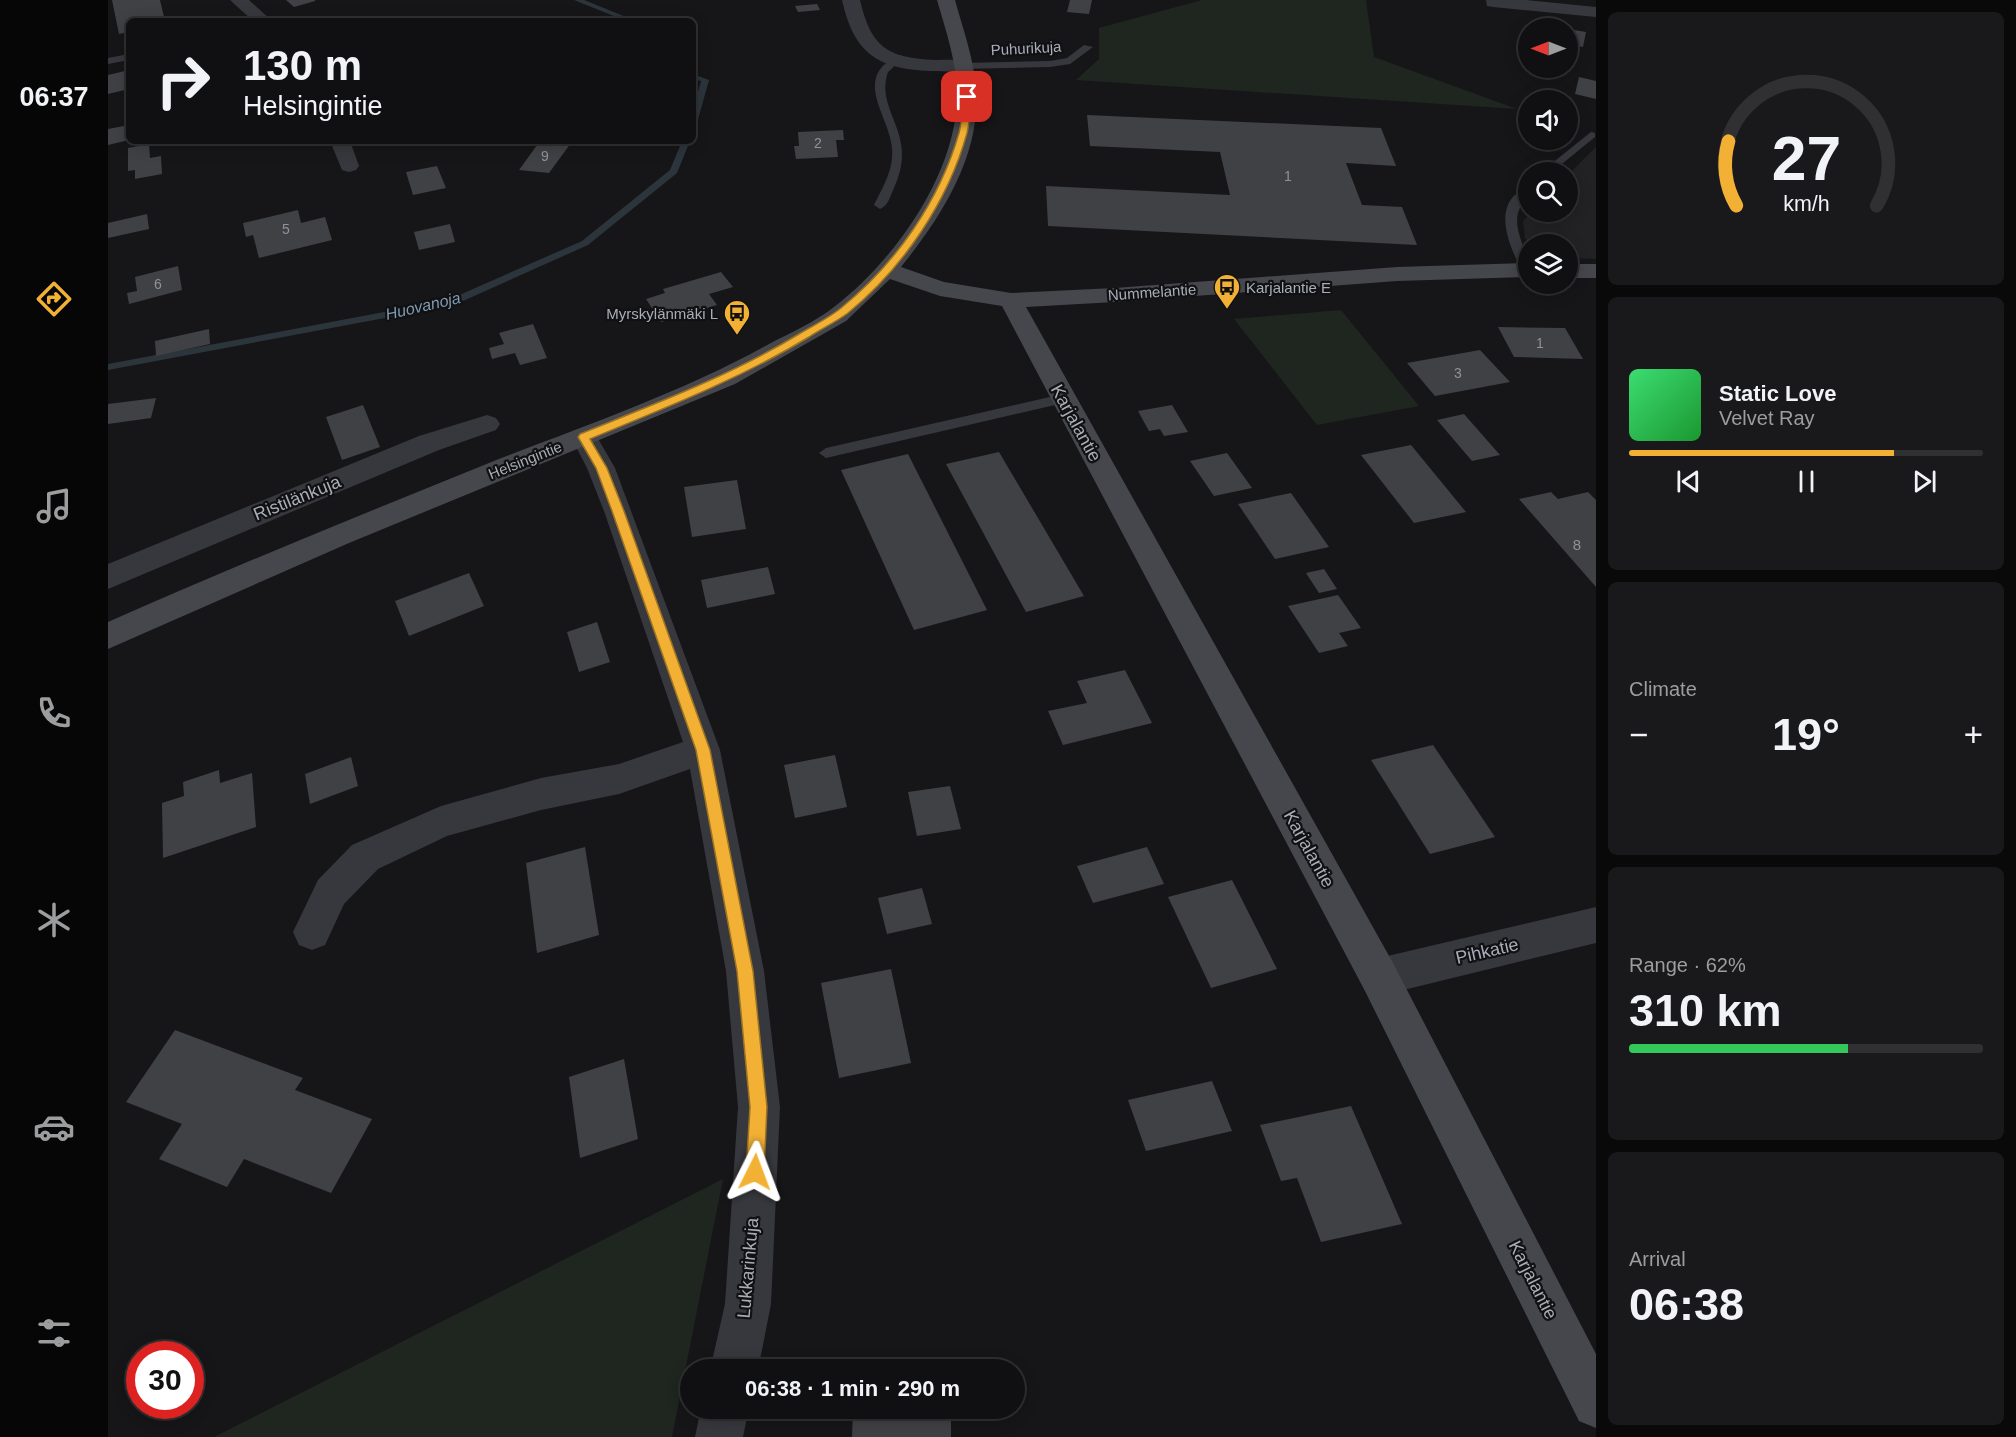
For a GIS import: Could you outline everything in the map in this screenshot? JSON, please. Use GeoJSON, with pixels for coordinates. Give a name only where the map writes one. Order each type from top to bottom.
{"type":"FeatureCollection","features":[{"type":"Feature","properties":{"kind":"street"},"geometry":{"type":"LineString","coordinates":[[239,0],[260,18]]}},
{"type":"Feature","properties":{"kind":"street"},"geometry":{"type":"LineString","coordinates":[[851,0],[853,13],[863,39],[871,48],[894,62],[962,66]]}},
{"type":"Feature","properties":{"kind":"street","name":"Helsingintie"},"geometry":{"type":"LineString","coordinates":[[108,636],[214,586],[328,538],[726,378],[784,348],[844,311],[886,269],[916,232],[935,202],[952,166],[963,131],[967,97],[946,0]]}},
{"type":"Feature","properties":{"kind":"street"},"geometry":{"type":"LineString","coordinates":[[1493,2],[1596,12]]}},
{"type":"Feature","properties":{"kind":"street"},"geometry":{"type":"LineString","coordinates":[[341,144],[349,166]]}},
{"type":"Feature","properties":{"kind":"street","name":"Nummelantie"},"geometry":{"type":"LineString","coordinates":[[886,269],[940,289],[1011,300],[1115,295],[1397,274],[1518,270]]}},
{"type":"Feature","properties":{"kind":"street"},"geometry":{"type":"LineString","coordinates":[[1578,271],[1596,271]]}},
{"type":"Feature","properties":{"kind":"street","name":"Karjalantie"},"geometry":{"type":"LineString","coordinates":[[1011,300],[1378,977],[1596,1404]]}},
{"type":"Feature","properties":{"kind":"street","name":"Ristilänkuja"},"geometry":{"type":"LineString","coordinates":[[108,577],[418,447],[488,424]]}},
{"type":"Feature","properties":{"kind":"street","name":"Lukkarinkuja"},"geometry":{"type":"LineString","coordinates":[[584,437],[601,468],[618,511],[703,750],[745,971],[759,1107],[748,1304],[736,1359]]}},
{"type":"Feature","properties":{"kind":"street"},"geometry":{"type":"LineString","coordinates":[[312,932],[331,892],[365,857],[441,822],[541,794],[619,779],[703,750]]}},
{"type":"Feature","properties":{"kind":"street","name":"Pihkatie"},"geometry":{"type":"LineString","coordinates":[[1378,977],[1596,925]]}},
{"type":"Feature","properties":{"kind":"street"},"geometry":{"type":"LineString","coordinates":[[719,1437],[723,1419]]}},
{"type":"Feature","properties":{"kind":"lane","name":"Puhurikuja"},"geometry":{"type":"LineString","coordinates":[[962,66],[1050,64],[1070,61],[1088,47]]}},
{"type":"Feature","properties":{"kind":"lane"},"geometry":{"type":"LineString","coordinates":[[108,61],[126,58]]}},
{"type":"Feature","properties":{"kind":"lane"},"geometry":{"type":"LineString","coordinates":[[880,205],[896,173],[898,149],[896,136],[883,103],[881,82],[883,71],[894,62]]}},
{"type":"Feature","properties":{"kind":"lane"},"geometry":{"type":"LineString","coordinates":[[1558,162],[1592,135]]}},
{"type":"Feature","properties":{"kind":"lane"},"geometry":{"type":"LineString","coordinates":[[1518,202],[1513,207],[1510,221],[1518,250]]}},
{"type":"Feature","properties":{"kind":"lane"},"geometry":{"type":"LineString","coordinates":[[826,453],[1063,399]]}},
{"type":"Feature","properties":{"kind":"shaded area"},"geometry":{"type":"Polygon","coordinates":[[[1202,0],[1366,0],[1374,57],[1517,109],[1076,80],[1099,59],[1099,28],[1202,0]]]}},
{"type":"Feature","properties":{"kind":"shaded area"},"geometry":{"type":"Polygon","coordinates":[[[1596,147],[1596,259],[1578,258],[1578,234],[1525,234],[1523,222],[1578,222],[1578,165],[1596,147]]]}},
{"type":"Feature","properties":{"kind":"shaded area"},"geometry":{"type":"Polygon","coordinates":[[[1341,310],[1419,406],[1317,425],[1234,319],[1341,310]]]}},
{"type":"Feature","properties":{"kind":"shaded area"},"geometry":{"type":"Polygon","coordinates":[[[723,1179],[687,1359],[680,1359],[680,1397],[672,1437],[214,1437],[723,1179]]]}},
{"type":"Feature","properties":{"kind":"building"},"geometry":{"type":"Polygon","coordinates":[[[112,0],[160,0],[164,18],[126,18],[126,33],[119,34],[112,0]]]}},
{"type":"Feature","properties":{"kind":"building"},"geometry":{"type":"Polygon","coordinates":[[[286,0],[315,0],[315,1],[294,7],[286,0]]]}},
{"type":"Feature","properties":{"kind":"building"},"geometry":{"type":"Polygon","coordinates":[[[1070,0],[1092,0],[1089,14],[1067,12],[1070,0]]]}},
{"type":"Feature","properties":{"kind":"building"},"geometry":{"type":"Polygon","coordinates":[[[817,4],[820,10],[798,12],[795,6],[817,4]]]}},
{"type":"Feature","properties":{"kind":"building"},"geometry":{"type":"Polygon","coordinates":[[[1578,31],[1586,32],[1583,47],[1578,46],[1578,31]]]}},
{"type":"Feature","properties":{"kind":"building"},"geometry":{"type":"Polygon","coordinates":[[[126,71],[126,90],[108,94],[108,75],[126,71]]]}},
{"type":"Feature","properties":{"kind":"building"},"geometry":{"type":"Polygon","coordinates":[[[1579,77],[1596,81],[1596,99],[1578,95],[1578,90],[1576,90],[1579,77]]]}},
{"type":"Feature","properties":{"kind":"building"},"geometry":{"type":"Polygon","coordinates":[[[1087,115],[1381,128],[1396,166],[1346,163],[1362,205],[1402,207],[1417,245],[1048,226],[1046,186],[1230,195],[1220,152],[1090,146],[1087,115]]]}},
{"type":"Feature","properties":{"kind":"building"},"geometry":{"type":"Polygon","coordinates":[[[126,126],[126,141],[108,145],[108,129],[126,126]]]}},
{"type":"Feature","properties":{"kind":"building"},"geometry":{"type":"Polygon","coordinates":[[[843,130],[844,140],[836,140],[838,157],[796,159],[794,146],[799,146],[798,132],[843,130]]]}},
{"type":"Feature","properties":{"kind":"building"},"geometry":{"type":"Polygon","coordinates":[[[149,144],[150,158],[161,156],[162,174],[135,179],[135,170],[128,171],[128,148],[149,144]]]}},
{"type":"Feature","properties":{"kind":"building"},"geometry":{"type":"Polygon","coordinates":[[[538,144],[570,144],[549,173],[519,170],[538,144]]]}},
{"type":"Feature","properties":{"kind":"building"},"geometry":{"type":"Polygon","coordinates":[[[437,166],[446,188],[413,195],[406,172],[437,166]]]}},
{"type":"Feature","properties":{"kind":"building"},"geometry":{"type":"Polygon","coordinates":[[[298,210],[301,223],[325,217],[332,240],[259,258],[253,235],[246,237],[243,223],[298,210]]]}},
{"type":"Feature","properties":{"kind":"building"},"geometry":{"type":"Polygon","coordinates":[[[147,214],[149,229],[108,238],[108,223],[147,214]]]}},
{"type":"Feature","properties":{"kind":"building"},"geometry":{"type":"Polygon","coordinates":[[[450,224],[455,242],[419,250],[414,232],[450,224]]]}},
{"type":"Feature","properties":{"kind":"building"},"geometry":{"type":"Polygon","coordinates":[[[178,266],[182,290],[129,304],[127,293],[137,291],[135,277],[178,266]]]}},
{"type":"Feature","properties":{"kind":"building"},"geometry":{"type":"Polygon","coordinates":[[[721,272],[733,287],[709,294],[717,305],[661,322],[646,299],[665,293],[663,289],[721,272]]]}},
{"type":"Feature","properties":{"kind":"building"},"geometry":{"type":"Polygon","coordinates":[[[533,324],[547,358],[520,365],[515,353],[492,359],[489,348],[504,344],[499,333],[533,324]]]}},
{"type":"Feature","properties":{"kind":"building"},"geometry":{"type":"Polygon","coordinates":[[[1498,327],[1565,328],[1583,359],[1514,357],[1498,327]]]}},
{"type":"Feature","properties":{"kind":"building"},"geometry":{"type":"Polygon","coordinates":[[[209,329],[210,344],[156,356],[155,341],[209,329]]]}},
{"type":"Feature","properties":{"kind":"building"},"geometry":{"type":"Polygon","coordinates":[[[1480,350],[1510,382],[1435,396],[1407,363],[1480,350]]]}},
{"type":"Feature","properties":{"kind":"building"},"geometry":{"type":"Polygon","coordinates":[[[156,398],[151,418],[108,424],[108,404],[156,398]]]}},
{"type":"Feature","properties":{"kind":"building"},"geometry":{"type":"Polygon","coordinates":[[[363,405],[380,447],[342,460],[326,417],[363,405]]]}},
{"type":"Feature","properties":{"kind":"building"},"geometry":{"type":"Polygon","coordinates":[[[1172,405],[1188,432],[1164,436],[1160,429],[1149,431],[1138,411],[1172,405]]]}},
{"type":"Feature","properties":{"kind":"building"},"geometry":{"type":"Polygon","coordinates":[[[1464,414],[1500,455],[1472,461],[1437,420],[1464,414]]]}},
{"type":"Feature","properties":{"kind":"building"},"geometry":{"type":"Polygon","coordinates":[[[1411,445],[1466,512],[1414,523],[1361,455],[1411,445]]]}},
{"type":"Feature","properties":{"kind":"building"},"geometry":{"type":"Polygon","coordinates":[[[999,452],[1084,596],[1026,612],[946,464],[999,452]]]}},
{"type":"Feature","properties":{"kind":"building"},"geometry":{"type":"Polygon","coordinates":[[[1227,453],[1252,488],[1214,496],[1190,461],[1227,453]]]}},
{"type":"Feature","properties":{"kind":"building"},"geometry":{"type":"Polygon","coordinates":[[[908,454],[987,610],[914,630],[841,470],[908,454]]]}},
{"type":"Feature","properties":{"kind":"building"},"geometry":{"type":"Polygon","coordinates":[[[737,480],[746,529],[692,537],[684,487],[737,480]]]}},
{"type":"Feature","properties":{"kind":"building"},"geometry":{"type":"Polygon","coordinates":[[[1551,492],[1558,499],[1588,492],[1596,500],[1596,587],[1519,499],[1551,492]]]}},
{"type":"Feature","properties":{"kind":"building"},"geometry":{"type":"Polygon","coordinates":[[[1291,493],[1329,547],[1275,559],[1238,504],[1291,493]]]}},
{"type":"Feature","properties":{"kind":"building"},"geometry":{"type":"Polygon","coordinates":[[[768,567],[775,594],[707,608],[701,580],[768,567]]]}},
{"type":"Feature","properties":{"kind":"building"},"geometry":{"type":"Polygon","coordinates":[[[1324,569],[1337,589],[1319,593],[1306,573],[1324,569]]]}},
{"type":"Feature","properties":{"kind":"building"},"geometry":{"type":"Polygon","coordinates":[[[469,573],[484,606],[409,636],[395,601],[469,573]]]}},
{"type":"Feature","properties":{"kind":"building"},"geometry":{"type":"Polygon","coordinates":[[[1338,595],[1361,628],[1339,633],[1348,646],[1319,653],[1288,606],[1338,595]]]}},
{"type":"Feature","properties":{"kind":"building"},"geometry":{"type":"Polygon","coordinates":[[[597,622],[610,662],[579,672],[567,632],[597,622]]]}},
{"type":"Feature","properties":{"kind":"building"},"geometry":{"type":"Polygon","coordinates":[[[1125,670],[1152,723],[1063,745],[1048,711],[1087,703],[1077,681],[1125,670]]]}},
{"type":"Feature","properties":{"kind":"building"},"geometry":{"type":"Polygon","coordinates":[[[1433,745],[1495,837],[1430,854],[1371,760],[1433,745]]]}},
{"type":"Feature","properties":{"kind":"building"},"geometry":{"type":"Polygon","coordinates":[[[835,755],[847,807],[795,818],[784,765],[835,755]]]}},
{"type":"Feature","properties":{"kind":"building"},"geometry":{"type":"Polygon","coordinates":[[[351,757],[358,786],[310,804],[305,774],[351,757]]]}},
{"type":"Feature","properties":{"kind":"building"},"geometry":{"type":"Polygon","coordinates":[[[219,770],[220,783],[252,773],[256,827],[163,858],[162,803],[184,796],[183,782],[219,770]]]}},
{"type":"Feature","properties":{"kind":"building"},"geometry":{"type":"Polygon","coordinates":[[[950,786],[961,829],[917,836],[908,792],[950,786]]]}},
{"type":"Feature","properties":{"kind":"building"},"geometry":{"type":"Polygon","coordinates":[[[585,847],[599,935],[537,953],[526,863],[585,847]]]}},
{"type":"Feature","properties":{"kind":"building"},"geometry":{"type":"Polygon","coordinates":[[[1147,847],[1164,884],[1093,903],[1077,866],[1147,847]]]}},
{"type":"Feature","properties":{"kind":"building"},"geometry":{"type":"Polygon","coordinates":[[[1232,880],[1277,969],[1211,988],[1168,897],[1232,880]]]}},
{"type":"Feature","properties":{"kind":"building"},"geometry":{"type":"Polygon","coordinates":[[[922,888],[932,924],[887,934],[878,898],[922,888]]]}},
{"type":"Feature","properties":{"kind":"building"},"geometry":{"type":"Polygon","coordinates":[[[891,969],[911,1063],[839,1078],[821,983],[891,969]]]}},
{"type":"Feature","properties":{"kind":"building"},"geometry":{"type":"Polygon","coordinates":[[[175,1030],[303,1078],[295,1090],[372,1119],[331,1193],[244,1159],[227,1187],[159,1159],[182,1124],[126,1102],[175,1030]]]}},
{"type":"Feature","properties":{"kind":"building"},"geometry":{"type":"Polygon","coordinates":[[[624,1059],[638,1139],[580,1158],[569,1077],[624,1059]]]}},
{"type":"Feature","properties":{"kind":"building"},"geometry":{"type":"Polygon","coordinates":[[[1212,1081],[1232,1131],[1146,1151],[1128,1100],[1212,1081]]]}},
{"type":"Feature","properties":{"kind":"building"},"geometry":{"type":"Polygon","coordinates":[[[1351,1106],[1402,1224],[1321,1242],[1297,1178],[1281,1181],[1260,1125],[1351,1106]]]}},
{"type":"Feature","properties":{"kind":"building"},"geometry":{"type":"Polygon","coordinates":[[[853,1419],[951,1419],[951,1437],[852,1437],[853,1419]]]}},
{"type":"Feature","properties":{"kind":"waterway","name":"Huovanoja"},"geometry":{"type":"LineString","coordinates":[[578,0],[624,18]]}},
{"type":"Feature","properties":{"kind":"waterway","name":"Huovanoja"},"geometry":{"type":"LineString","coordinates":[[696,77],[705,80],[696,112]]}},
{"type":"Feature","properties":{"kind":"waterway","name":"Huovanoja"},"geometry":{"type":"LineString","coordinates":[[108,367],[451,303],[585,243],[674,171],[685,144]]}},
{"type":"Feature","properties":{"kind":"place","name":"Karjalantie E"},"geometry":{"type":"Point","coordinates":[1227,310]}},
{"type":"Feature","properties":{"kind":"place","name":"Myrskylänmäki L"},"geometry":{"type":"Point","coordinates":[737,336]}},
{"type":"Feature","properties":{"kind":"route"},"geometry":{"type":"LineString","coordinates":[[755,1172],[759,1107],[745,971],[703,750],[618,511],[601,468],[584,437],[726,378],[784,348],[844,311],[886,269],[916,232],[935,202],[952,166],[963,131],[967,97]]}}]}
